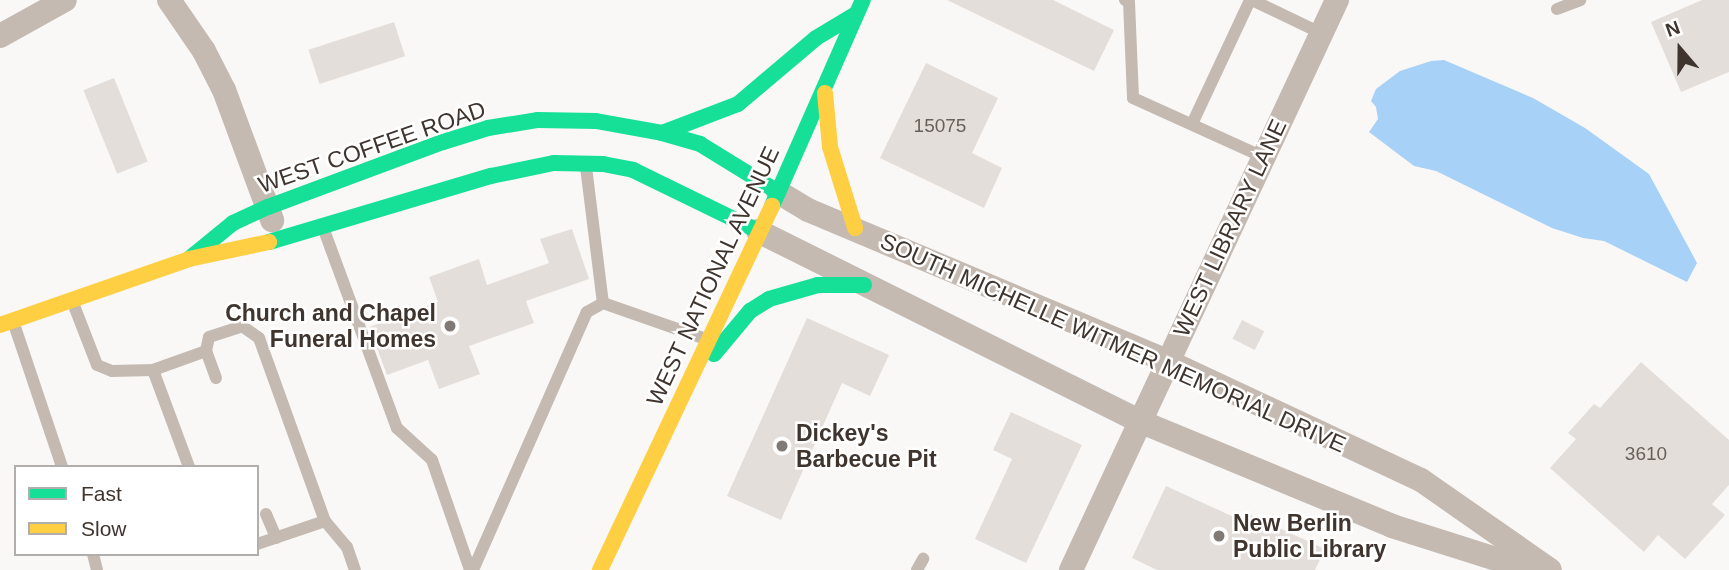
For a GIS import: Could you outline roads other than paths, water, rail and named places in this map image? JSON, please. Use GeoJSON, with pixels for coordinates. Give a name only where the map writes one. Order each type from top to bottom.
{"type":"FeatureCollection","features":[{"type":"Feature","properties":{"kind":"street"},"geometry":{"type":"LineString","coordinates":[[0,36],[65,0]]}},
{"type":"Feature","properties":{"kind":"street"},"geometry":{"type":"LineString","coordinates":[[169,0],[204,51],[224,90],[280,240]]}},
{"type":"Feature","properties":{"kind":"street","name":"WEST LIBRARY LANE"},"geometry":{"type":"LineString","coordinates":[[1071,570],[1337,0]]}},
{"type":"Feature","properties":{"kind":"street"},"geometry":{"type":"LineString","coordinates":[[662,133],[738,104],[778,74],[816,38],[860,7]]}},
{"type":"Feature","properties":{"kind":"street","name":"WEST NATIONAL AVENUE"},"geometry":{"type":"LineString","coordinates":[[600,570],[677,405],[714,343],[758,231],[860,7]]}},
{"type":"Feature","properties":{"kind":"street"},"geometry":{"type":"LineString","coordinates":[[825,86],[830,148],[855,228]]}},
{"type":"Feature","properties":{"kind":"street","name":"WEST COFFEE ROAD"},"geometry":{"type":"LineString","coordinates":[[189,259],[233,223],[268,207],[488,128],[568,119],[662,133],[710,149],[778,192]]}},
{"type":"Feature","properties":{"kind":"street","name":"WEST COFFEE ROAD"},"geometry":{"type":"LineString","coordinates":[[6,322],[189,259],[280,240],[491,176],[554,163],[586,163],[633,170],[758,231]]}},
{"type":"Feature","properties":{"kind":"street","name":"SOUTH MICHELLE WITMER MEMORIAL DRIVE"},"geometry":{"type":"LineString","coordinates":[[778,192],[808,210],[1167,361],[1421,480],[1549,570]]}},
{"type":"Feature","properties":{"kind":"street","name":"SOUTH MICHELLE WITMER MEMORIAL DRIVE"},"geometry":{"type":"LineString","coordinates":[[758,231],[1139,421],[1392,526],[1531,570]]}},
{"type":"Feature","properties":{"kind":"street"},"geometry":{"type":"LineString","coordinates":[[714,343],[750,311],[769,299],[818,285],[864,285]]}},
{"type":"Feature","properties":{"kind":"lane"},"geometry":{"type":"LineString","coordinates":[[1125,0],[1129,2],[1133,98],[1263,157]]}},
{"type":"Feature","properties":{"kind":"lane"},"geometry":{"type":"LineString","coordinates":[[1192,124],[1251,0],[1321,33]]}},
{"type":"Feature","properties":{"kind":"lane"},"geometry":{"type":"LineString","coordinates":[[1558,9],[1580,0]]}},
{"type":"Feature","properties":{"kind":"lane"},"geometry":{"type":"LineString","coordinates":[[586,163],[603,303]]}},
{"type":"Feature","properties":{"kind":"lane"},"geometry":{"type":"LineString","coordinates":[[323,226],[397,428],[432,460],[472,570]]}},
{"type":"Feature","properties":{"kind":"lane"},"geometry":{"type":"LineString","coordinates":[[72,300],[96,365],[112,371],[153,370],[206,351]]}},
{"type":"Feature","properties":{"kind":"lane"},"geometry":{"type":"LineString","coordinates":[[472,570],[587,312],[603,303],[714,343]]}},
{"type":"Feature","properties":{"kind":"lane"},"geometry":{"type":"LineString","coordinates":[[6,322],[61,465]]}},
{"type":"Feature","properties":{"kind":"lane"},"geometry":{"type":"LineString","coordinates":[[216,378],[206,351],[208,337],[243,326],[259,338],[325,521],[347,547],[355,570]]}},
{"type":"Feature","properties":{"kind":"lane"},"geometry":{"type":"LineString","coordinates":[[153,370],[188,465]]}},
{"type":"Feature","properties":{"kind":"lane"},"geometry":{"type":"LineString","coordinates":[[267,514],[276,538]]}},
{"type":"Feature","properties":{"kind":"lane"},"geometry":{"type":"LineString","coordinates":[[259,543],[325,521]]}},
{"type":"Feature","properties":{"kind":"water"},"geometry":{"type":"Polygon","coordinates":[[[1444,60],[1533,98],[1585,128],[1649,174],[1697,263],[1687,282],[1604,241],[1583,238],[1552,228],[1436,171],[1414,166],[1369,132],[1378,119],[1376,107],[1371,101],[1376,89],[1400,71],[1431,61],[1444,60]]]}},
{"type":"Feature","properties":{"kind":"place","name":"Church and Chapel Funeral Homes"},"geometry":{"type":"Point","coordinates":[450,326]}},
{"type":"Feature","properties":{"kind":"place","name":"Dickey's Barbecue Pit"},"geometry":{"type":"Point","coordinates":[782,446]}},
{"type":"Feature","properties":{"kind":"place","name":"New Berlin Public Library"},"geometry":{"type":"Point","coordinates":[1219,536]}}]}
